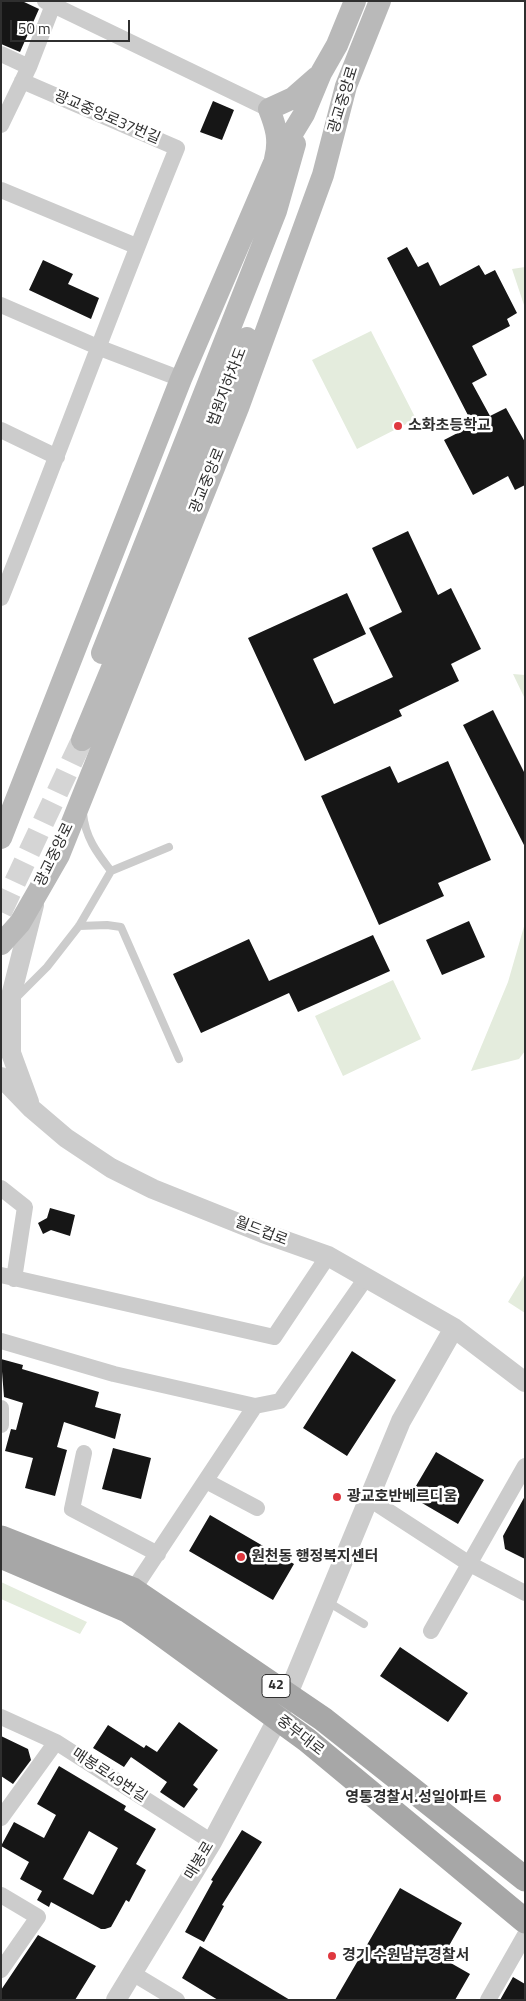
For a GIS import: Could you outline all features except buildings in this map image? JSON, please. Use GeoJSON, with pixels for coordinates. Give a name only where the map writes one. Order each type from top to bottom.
{"type":"FeatureCollection","features":[{"type":"Feature","properties":{"kind":"main road","name":"광교중앙로"},"geometry":{"type":"LineString","coordinates":[[4,829],[181,379],[273,165],[304,114],[321,73],[337,45],[355,1]]}},
{"type":"Feature","properties":{"kind":"main road","name":"광교중앙로"},"geometry":{"type":"LineString","coordinates":[[1,944],[20,923],[59,855],[82,798],[238,408],[322,175],[346,86],[380,1]]}},
{"type":"Feature","properties":{"kind":"main road"},"geometry":{"type":"LineString","coordinates":[[273,165],[278,146],[278,135],[269,110],[293,98],[321,73]]}},
{"type":"Feature","properties":{"kind":"main road","name":"법원지하차도"},"geometry":{"type":"LineString","coordinates":[[304,114],[276,211],[76,737],[209,435],[311,167],[346,86]]}},
{"type":"Feature","properties":{"kind":"main road","name":"중부대로"},"geometry":{"type":"LineString","coordinates":[[1,1538],[133,1590],[288,1694],[367,1753],[525,1879]]}},
{"type":"Feature","properties":{"kind":"main road","name":"중부대로"},"geometry":{"type":"LineString","coordinates":[[1,1556],[127,1610],[278,1718],[525,1921]]}},
{"type":"Feature","properties":{"kind":"main road"},"geometry":{"type":"LineString","coordinates":[[349,1775],[367,1753]]}},
{"type":"Feature","properties":{"kind":"street"},"geometry":{"type":"LineString","coordinates":[[1,125],[25,74],[49,3],[269,110]]}},
{"type":"Feature","properties":{"kind":"street"},"geometry":{"type":"LineString","coordinates":[[1,54],[25,74]]}},
{"type":"Feature","properties":{"kind":"street","name":"광교중앙로37번길"},"geometry":{"type":"LineString","coordinates":[[1,598],[100,348],[136,246],[177,148],[25,74]]}},
{"type":"Feature","properties":{"kind":"street"},"geometry":{"type":"LineString","coordinates":[[1,190],[136,246]]}},
{"type":"Feature","properties":{"kind":"street"},"geometry":{"type":"LineString","coordinates":[[1,305],[100,348],[181,379]]}},
{"type":"Feature","properties":{"kind":"street"},"geometry":{"type":"LineString","coordinates":[[1,430],[57,458]]}},
{"type":"Feature","properties":{"kind":"street"},"geometry":{"type":"LineString","coordinates":[[32,1109],[11,1053],[11,996],[37,892]]}},
{"type":"Feature","properties":{"kind":"street","name":"월드컵로"},"geometry":{"type":"LineString","coordinates":[[1,1078],[32,1109],[66,1138],[110,1168],[153,1189],[262,1233],[328,1256],[454,1328],[525,1382]]}},
{"type":"Feature","properties":{"kind":"street"},"geometry":{"type":"LineString","coordinates":[[1,1188],[25,1207],[7,1277],[274,1336],[328,1256]]}},
{"type":"Feature","properties":{"kind":"street"},"geometry":{"type":"LineString","coordinates":[[1,1341],[114,1374],[255,1406],[280,1401],[366,1278]]}},
{"type":"Feature","properties":{"kind":"street","name":"매봉로"},"geometry":{"type":"LineString","coordinates":[[116,2000],[212,1842],[278,1718],[401,1421],[454,1328]]}},
{"type":"Feature","properties":{"kind":"street"},"geometry":{"type":"LineString","coordinates":[[133,1590],[255,1406]]}},
{"type":"Feature","properties":{"kind":"street"},"geometry":{"type":"LineString","coordinates":[[1,1408],[1,1425]]}},
{"type":"Feature","properties":{"kind":"street"},"geometry":{"type":"LineString","coordinates":[[84,1453],[72,1509],[158,1554]]}},
{"type":"Feature","properties":{"kind":"street"},"geometry":{"type":"LineString","coordinates":[[431,1630],[525,1466]]}},
{"type":"Feature","properties":{"kind":"street"},"geometry":{"type":"LineString","coordinates":[[206,1481],[257,1508]]}},
{"type":"Feature","properties":{"kind":"street"},"geometry":{"type":"LineString","coordinates":[[368,1498],[468,1563],[525,1593]]}},
{"type":"Feature","properties":{"kind":"street","name":"매봉로49번길"},"geometry":{"type":"LineString","coordinates":[[1,1717],[56,1742],[212,1842]]}},
{"type":"Feature","properties":{"kind":"street"},"geometry":{"type":"LineString","coordinates":[[1,1818],[56,1742]]}},
{"type":"Feature","properties":{"kind":"street"},"geometry":{"type":"LineString","coordinates":[[1,1895],[38,1917],[1,1970]]}},
{"type":"Feature","properties":{"kind":"street"},"geometry":{"type":"LineString","coordinates":[[488,2000],[525,1935]]}},
{"type":"Feature","properties":{"kind":"street"},"geometry":{"type":"LineString","coordinates":[[132,1973],[176,2000]]}},
{"type":"Feature","properties":{"kind":"lane"},"geometry":{"type":"LineString","coordinates":[[82,798],[84,827],[93,847],[110,871]]}},
{"type":"Feature","properties":{"kind":"lane"},"geometry":{"type":"LineString","coordinates":[[11,1006],[21,992],[47,967],[79,926],[110,871],[169,847]]}},
{"type":"Feature","properties":{"kind":"lane"},"geometry":{"type":"LineString","coordinates":[[79,926],[107,925],[121,928],[179,1058]]}},
{"type":"Feature","properties":{"kind":"lane"},"geometry":{"type":"LineString","coordinates":[[326,1601],[364,1624]]}},
{"type":"Feature","properties":{"kind":"green space"},"geometry":{"type":"Polygon","coordinates":[[[525,267],[525,308],[512,269],[525,267]]]}},
{"type":"Feature","properties":{"kind":"green space"},"geometry":{"type":"Polygon","coordinates":[[[371,331],[416,419],[357,449],[312,360],[371,331]]]}},
{"type":"Feature","properties":{"kind":"green space"},"geometry":{"type":"Polygon","coordinates":[[[513,674],[525,675],[525,699],[513,674]]]}},
{"type":"Feature","properties":{"kind":"green space"},"geometry":{"type":"Polygon","coordinates":[[[525,923],[525,1051],[519,1059],[471,1071],[508,982],[525,923]]]}},
{"type":"Feature","properties":{"kind":"green space"},"geometry":{"type":"Polygon","coordinates":[[[393,980],[421,1039],[343,1076],[315,1016],[393,980]]]}},
{"type":"Feature","properties":{"kind":"green space"},"geometry":{"type":"Polygon","coordinates":[[[525,1274],[525,1313],[508,1302],[525,1274]]]}},
{"type":"Feature","properties":{"kind":"green space"},"geometry":{"type":"Polygon","coordinates":[[[1,1582],[87,1622],[80,1634],[1,1599],[1,1582]]]}},
{"type":"Feature","properties":{"kind":"tunnel"},"geometry":{"type":"LineString","coordinates":[[1,912],[82,740]]}},
{"type":"Feature","properties":{"kind":"place","name":"소화초등학교"},"geometry":{"type":"Point","coordinates":[398,426]}},
{"type":"Feature","properties":{"kind":"place","name":"광교호반베르디움"},"geometry":{"type":"Point","coordinates":[337,1497]}},
{"type":"Feature","properties":{"kind":"place","name":"원천동 행정복지센터"},"geometry":{"type":"Point","coordinates":[241,1557]}},
{"type":"Feature","properties":{"kind":"place","name":"영통경찰서.성일아파트"},"geometry":{"type":"Point","coordinates":[497,1798]}},
{"type":"Feature","properties":{"kind":"place","name":"경기 수원남부경찰서"},"geometry":{"type":"Point","coordinates":[332,1956]}}]}
